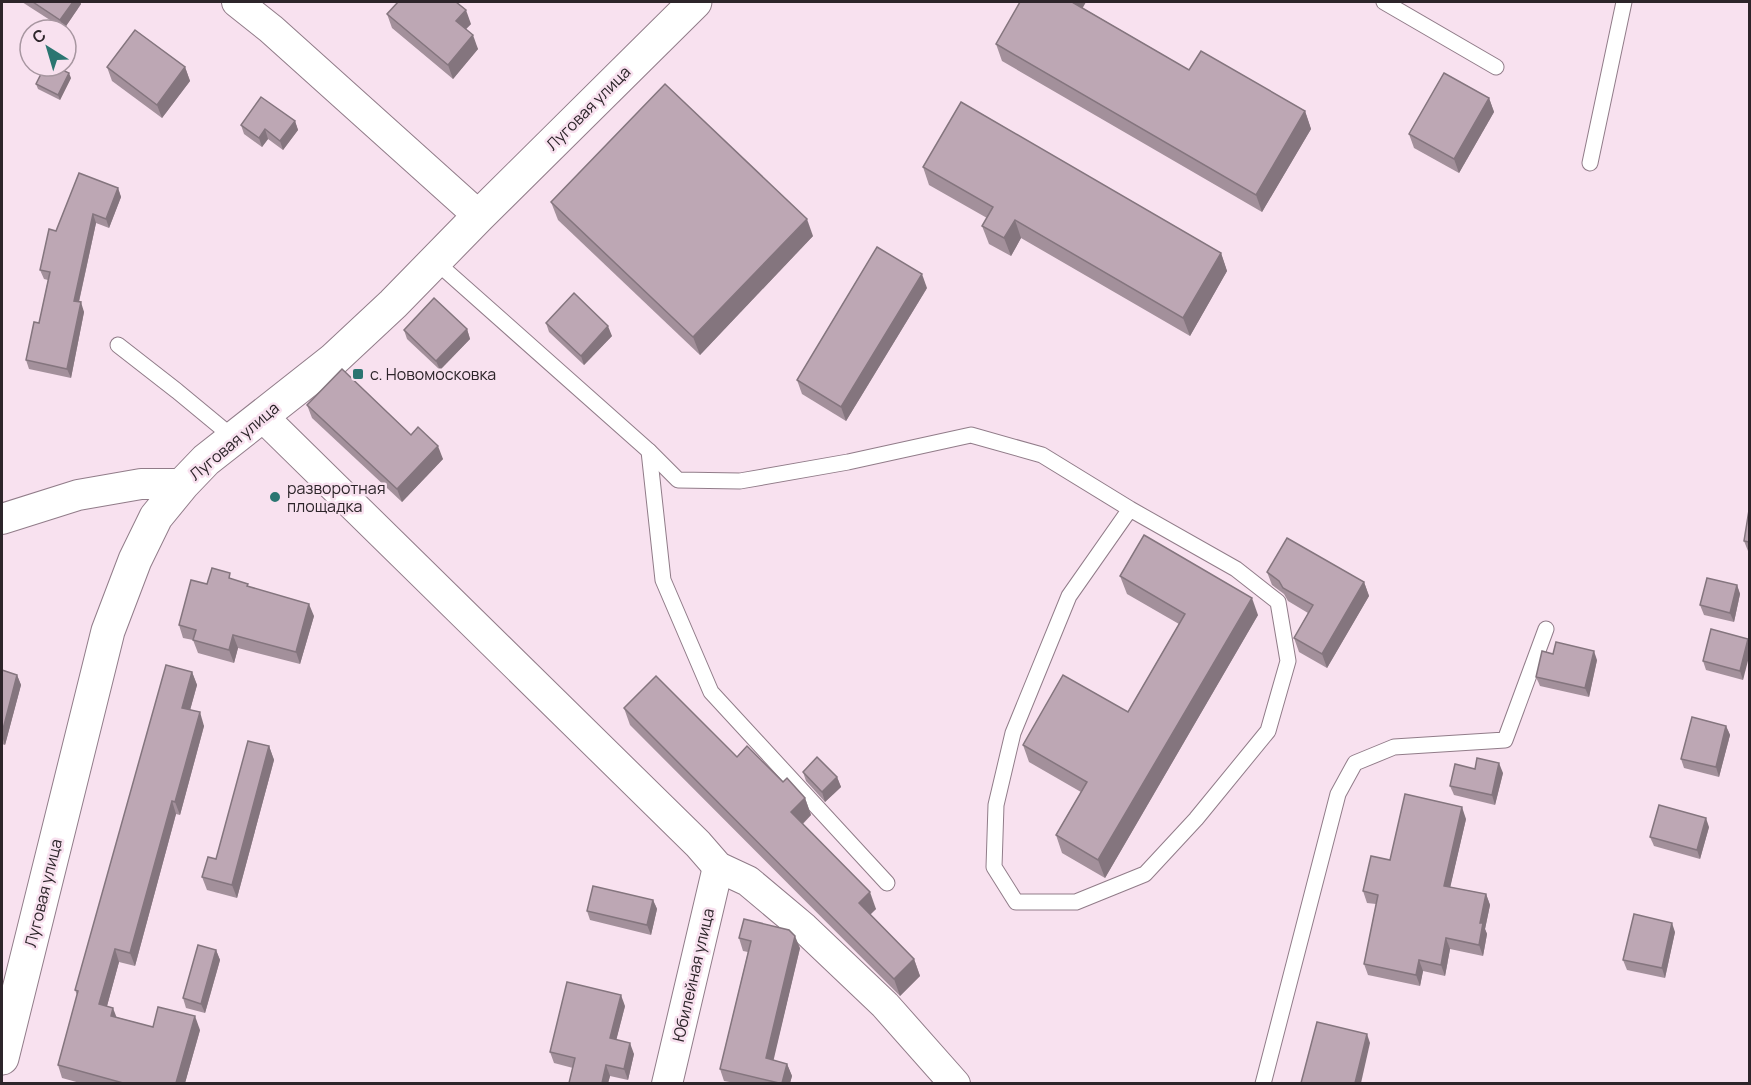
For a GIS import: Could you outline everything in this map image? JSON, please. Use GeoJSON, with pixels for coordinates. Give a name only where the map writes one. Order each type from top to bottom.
{"type":"FeatureCollection","features":[{"type":"Feature","properties":{"kind":"street"},"geometry":{"type":"LineString","coordinates":[[237,2],[271,29],[479,216]]}},
{"type":"Feature","properties":{"kind":"street","name":"Луговая улица"},"geometry":{"type":"LineString","coordinates":[[2,1058],[108,631],[135,560],[156,518],[206,460],[333,360],[393,304],[695,2]]}},
{"type":"Feature","properties":{"kind":"street"},"geometry":{"type":"LineString","coordinates":[[262,416],[698,844],[718,867],[748,881],[804,928],[885,1005],[955,1083]]}},
{"type":"Feature","properties":{"kind":"street"},"geometry":{"type":"LineString","coordinates":[[2,519],[78,495],[141,484],[183,484]]}},
{"type":"Feature","properties":{"kind":"street","name":"Юбилейная улица"},"geometry":{"type":"LineString","coordinates":[[667,1083],[718,867]]}},
{"type":"Feature","properties":{"kind":"lane"},"geometry":{"type":"LineString","coordinates":[[1384,2],[1496,67]]}},
{"type":"Feature","properties":{"kind":"lane"},"geometry":{"type":"LineString","coordinates":[[1590,163],[1624,2]]}},
{"type":"Feature","properties":{"kind":"lane"},"geometry":{"type":"LineString","coordinates":[[435,261],[649,451],[678,480],[740,481],[848,462],[971,435],[1042,455],[1130,509],[1236,569],[1278,602],[1288,661],[1268,731],[1197,819],[1145,874],[1076,902],[1016,902],[994,867],[996,805],[1013,733],[1069,596],[1130,509]]}},
{"type":"Feature","properties":{"kind":"lane"},"geometry":{"type":"LineString","coordinates":[[118,345],[235,439]]}},
{"type":"Feature","properties":{"kind":"lane"},"geometry":{"type":"LineString","coordinates":[[649,451],[663,580],[711,692],[887,883]]}},
{"type":"Feature","properties":{"kind":"lane"},"geometry":{"type":"LineString","coordinates":[[1263,1083],[1338,794],[1355,763],[1394,747],[1505,740],[1546,629]]}},
{"type":"Feature","properties":{"kind":"building"},"geometry":{"type":"Polygon","coordinates":[[[33,2],[73,2],[61,18],[57,18],[33,2]]]}},
{"type":"Feature","properties":{"kind":"building"},"geometry":{"type":"Polygon","coordinates":[[[398,2],[456,2],[466,10],[456,21],[473,35],[448,65],[387,14],[398,2]]]}},
{"type":"Feature","properties":{"kind":"building"},"geometry":{"type":"Polygon","coordinates":[[[1020,2],[1072,2],[1189,70],[1201,51],[1305,111],[1256,195],[996,44],[1020,2]]]}},
{"type":"Feature","properties":{"kind":"building"},"geometry":{"type":"Polygon","coordinates":[[[135,30],[185,67],[157,105],[107,67],[135,30]]]}},
{"type":"Feature","properties":{"kind":"building"},"geometry":{"type":"Polygon","coordinates":[[[1444,73],[1489,98],[1454,159],[1409,134],[1444,73]]]}},
{"type":"Feature","properties":{"kind":"building"},"geometry":{"type":"Polygon","coordinates":[[[39,78],[66,78],[58,95],[36,84],[39,78]]]}},
{"type":"Feature","properties":{"kind":"building"},"geometry":{"type":"Polygon","coordinates":[[[665,84],[807,219],[693,337],[551,202],[665,84]]]}},
{"type":"Feature","properties":{"kind":"building"},"geometry":{"type":"Polygon","coordinates":[[[261,97],[295,121],[280,141],[265,129],[259,138],[241,125],[261,97]]]}},
{"type":"Feature","properties":{"kind":"building"},"geometry":{"type":"Polygon","coordinates":[[[961,102],[1221,253],[1183,318],[1015,220],[1004,238],[982,226],[993,207],[923,167],[961,102]]]}},
{"type":"Feature","properties":{"kind":"building"},"geometry":{"type":"Polygon","coordinates":[[[79,173],[118,188],[106,219],[93,214],[74,301],[81,302],[67,369],[26,360],[34,322],[39,323],[50,272],[40,270],[49,229],[56,231],[79,173]]]}},
{"type":"Feature","properties":{"kind":"building"},"geometry":{"type":"Polygon","coordinates":[[[877,247],[922,274],[841,407],[797,380],[877,247]]]}},
{"type":"Feature","properties":{"kind":"building"},"geometry":{"type":"Polygon","coordinates":[[[574,293],[608,326],[581,356],[546,323],[574,293]]]}},
{"type":"Feature","properties":{"kind":"building"},"geometry":{"type":"Polygon","coordinates":[[[434,298],[467,329],[436,361],[404,330],[434,298]]]}},
{"type":"Feature","properties":{"kind":"building"},"geometry":{"type":"Polygon","coordinates":[[[342,369],[411,435],[418,427],[438,446],[397,489],[307,405],[342,369]]]}},
{"type":"Feature","properties":{"kind":"building"},"geometry":{"type":"Polygon","coordinates":[[[1749,510],[1749,542],[1744,541],[1749,510]]]}},
{"type":"Feature","properties":{"kind":"building"},"geometry":{"type":"Polygon","coordinates":[[[1144,535],[1252,598],[1098,860],[1056,835],[1087,782],[1023,745],[1063,675],[1128,712],[1185,614],[1120,576],[1144,535]]]}},
{"type":"Feature","properties":{"kind":"building"},"geometry":{"type":"Polygon","coordinates":[[[1287,538],[1364,582],[1322,654],[1294,638],[1313,605],[1283,588],[1279,581],[1267,572],[1287,538]]]}},
{"type":"Feature","properties":{"kind":"building"},"geometry":{"type":"Polygon","coordinates":[[[212,568],[230,573],[229,578],[248,584],[247,586],[309,604],[296,652],[233,635],[229,650],[193,640],[196,630],[179,625],[191,580],[207,584],[212,568]]]}},
{"type":"Feature","properties":{"kind":"building"},"geometry":{"type":"Polygon","coordinates":[[[1707,578],[1737,585],[1730,613],[1700,605],[1707,578]]]}},
{"type":"Feature","properties":{"kind":"building"},"geometry":{"type":"Polygon","coordinates":[[[1711,629],[1748,639],[1740,671],[1703,661],[1711,629]]]}},
{"type":"Feature","properties":{"kind":"building"},"geometry":{"type":"Polygon","coordinates":[[[1556,642],[1594,651],[1585,688],[1536,677],[1542,651],[1553,654],[1556,642]]]}},
{"type":"Feature","properties":{"kind":"building"},"geometry":{"type":"Polygon","coordinates":[[[166,665],[192,672],[182,708],[200,712],[175,802],[172,801],[130,953],[115,949],[99,1004],[113,1008],[111,1016],[153,1027],[158,1007],[195,1016],[176,1083],[123,1083],[58,1065],[78,991],[75,990],[166,665]]]}},
{"type":"Feature","properties":{"kind":"building"},"geometry":{"type":"Polygon","coordinates":[[[2,670],[17,675],[2,733],[2,670]]]}},
{"type":"Feature","properties":{"kind":"building"},"geometry":{"type":"Polygon","coordinates":[[[656,676],[737,757],[747,746],[783,782],[787,778],[805,798],[791,812],[870,892],[859,903],[914,959],[894,979],[624,708],[656,676]]]}},
{"type":"Feature","properties":{"kind":"building"},"geometry":{"type":"Polygon","coordinates":[[[1692,717],[1726,726],[1716,767],[1681,759],[1692,717]]]}},
{"type":"Feature","properties":{"kind":"building"},"geometry":{"type":"Polygon","coordinates":[[[248,741],[269,746],[232,885],[202,877],[208,857],[216,859],[248,741]]]}},
{"type":"Feature","properties":{"kind":"building"},"geometry":{"type":"Polygon","coordinates":[[[817,757],[837,777],[822,792],[803,772],[817,757]]]}},
{"type":"Feature","properties":{"kind":"building"},"geometry":{"type":"Polygon","coordinates":[[[1477,758],[1499,763],[1492,795],[1450,786],[1455,764],[1475,769],[1477,758]]]}},
{"type":"Feature","properties":{"kind":"building"},"geometry":{"type":"Polygon","coordinates":[[[1405,794],[1462,807],[1444,886],[1486,894],[1480,923],[1483,923],[1479,945],[1446,938],[1441,965],[1419,960],[1416,975],[1364,964],[1378,895],[1363,891],[1371,856],[1390,860],[1405,794]]]}},
{"type":"Feature","properties":{"kind":"building"},"geometry":{"type":"Polygon","coordinates":[[[1659,805],[1706,818],[1697,850],[1650,837],[1659,805]]]}},
{"type":"Feature","properties":{"kind":"building"},"geometry":{"type":"Polygon","coordinates":[[[593,886],[653,900],[647,925],[587,911],[593,886]]]}},
{"type":"Feature","properties":{"kind":"building"},"geometry":{"type":"Polygon","coordinates":[[[1634,914],[1672,923],[1662,968],[1623,960],[1634,914]]]}},
{"type":"Feature","properties":{"kind":"building"},"geometry":{"type":"Polygon","coordinates":[[[744,919],[789,930],[795,936],[766,1058],[787,1064],[782,1083],[720,1069],[751,941],[739,938],[744,919]]]}},
{"type":"Feature","properties":{"kind":"building"},"geometry":{"type":"Polygon","coordinates":[[[198,945],[216,950],[201,1004],[183,998],[198,945]]]}},
{"type":"Feature","properties":{"kind":"building"},"geometry":{"type":"Polygon","coordinates":[[[567,982],[621,995],[610,1038],[630,1043],[624,1069],[606,1065],[602,1083],[569,1083],[575,1058],[550,1052],[567,982]]]}},
{"type":"Feature","properties":{"kind":"building"},"geometry":{"type":"Polygon","coordinates":[[[1317,1022],[1367,1034],[1355,1083],[1301,1083],[1317,1022]]]}},
{"type":"Feature","properties":{"kind":"place","name":"с. Новомосковка"},"geometry":{"type":"Point","coordinates":[358,374]}},
{"type":"Feature","properties":{"kind":"place","name":"разворотная площадка"},"geometry":{"type":"Point","coordinates":[275,497]}}]}
